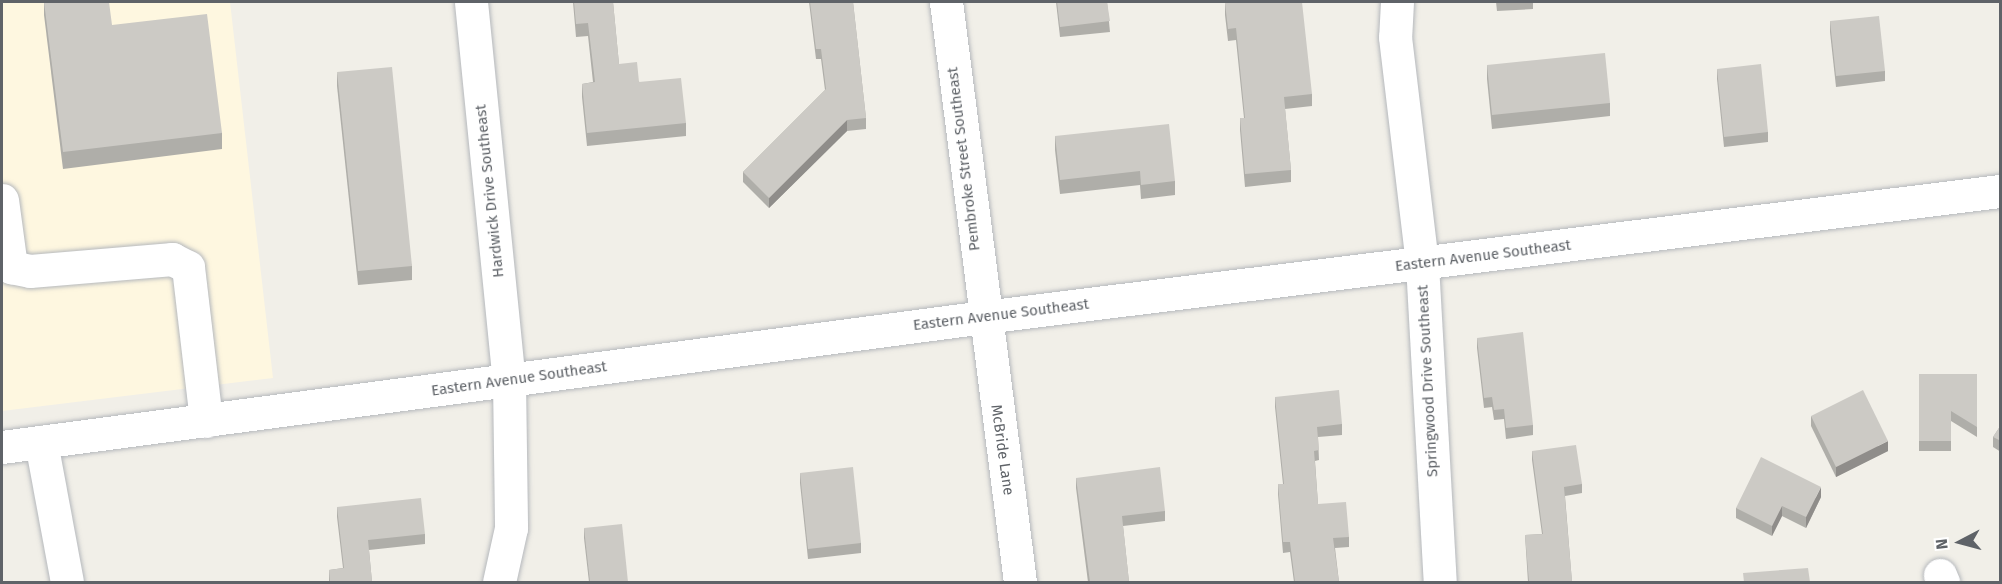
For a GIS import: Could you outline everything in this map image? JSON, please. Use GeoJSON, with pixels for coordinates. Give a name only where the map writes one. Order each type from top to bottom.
{"type":"FeatureCollection","features":[{"type":"Feature","properties":{"kind":"street","name":"Hardwick Drive Southeast"},"geometry":{"type":"LineString","coordinates":[[471,2],[509,380],[511,528],[499,582]]}},
{"type":"Feature","properties":{"kind":"street","name":"Pembroke Street Southeast"},"geometry":{"type":"LineString","coordinates":[[946,2],[984,317]]}},
{"type":"Feature","properties":{"kind":"street","name":"Springwood Drive Southeast"},"geometry":{"type":"LineString","coordinates":[[1397,2],[1395,37],[1422,264],[1440,582]]}},
{"type":"Feature","properties":{"kind":"street","name":"Eastern Avenue Southeast"},"geometry":{"type":"LineString","coordinates":[[2,447],[984,317],[2001,191]]}},
{"type":"Feature","properties":{"kind":"street"},"geometry":{"type":"LineString","coordinates":[[2,200],[11,267],[30,271],[172,259],[188,267],[206,421]]}},
{"type":"Feature","properties":{"kind":"street","name":"McBride Lane"},"geometry":{"type":"LineString","coordinates":[[984,317],[1020,582]]}},
{"type":"Feature","properties":{"kind":"street"},"geometry":{"type":"LineString","coordinates":[[41,442],[67,582]]}},
{"type":"Feature","properties":{"kind":"shaded area"},"geometry":{"type":"Polygon","coordinates":[[[2,2],[230,2],[273,378],[2,411],[2,2]]]}},
{"type":"Feature","properties":{"kind":"building"},"geometry":{"type":"Polygon","coordinates":[[[44,2],[109,2],[112,25],[207,14],[222,133],[63,152],[44,2]]]}},
{"type":"Feature","properties":{"kind":"building"},"geometry":{"type":"Polygon","coordinates":[[[574,2],[613,2],[619,64],[637,62],[639,82],[681,78],[686,123],[587,133],[582,84],[595,82],[588,23],[576,24],[574,2]]]}},
{"type":"Feature","properties":{"kind":"building"},"geometry":{"type":"Polygon","coordinates":[[[810,2],[853,2],[866,118],[847,120],[769,198],[743,172],[826,89],[821,49],[816,49],[810,2]]]}},
{"type":"Feature","properties":{"kind":"building"},"geometry":{"type":"Polygon","coordinates":[[[1057,2],[1107,2],[1110,21],[1060,27],[1057,2]]]}},
{"type":"Feature","properties":{"kind":"building"},"geometry":{"type":"Polygon","coordinates":[[[1302,2],[1312,94],[1284,97],[1291,170],[1245,174],[1240,118],[1245,118],[1236,28],[1228,29],[1225,3],[1302,2]]]}},
{"type":"Feature","properties":{"kind":"building"},"geometry":{"type":"Polygon","coordinates":[[[1879,16],[1885,71],[1836,76],[1830,21],[1879,16]]]}},
{"type":"Feature","properties":{"kind":"building"},"geometry":{"type":"Polygon","coordinates":[[[1605,53],[1610,103],[1492,115],[1487,65],[1605,53]]]}},
{"type":"Feature","properties":{"kind":"building"},"geometry":{"type":"Polygon","coordinates":[[[1761,64],[1768,132],[1724,137],[1717,69],[1761,64]]]}},
{"type":"Feature","properties":{"kind":"building"},"geometry":{"type":"Polygon","coordinates":[[[392,67],[412,266],[358,271],[337,72],[392,67]]]}},
{"type":"Feature","properties":{"kind":"building"},"geometry":{"type":"Polygon","coordinates":[[[1169,124],[1175,181],[1141,185],[1140,171],[1060,180],[1055,136],[1169,124]]]}},
{"type":"Feature","properties":{"kind":"building"},"geometry":{"type":"Polygon","coordinates":[[[1523,332],[1533,425],[1506,428],[1504,409],[1494,410],[1492,397],[1484,398],[1477,338],[1523,332]]]}},
{"type":"Feature","properties":{"kind":"building"},"geometry":{"type":"Polygon","coordinates":[[[1919,374],[1977,374],[1977,427],[1951,411],[1951,441],[1919,441],[1919,374]]]}},
{"type":"Feature","properties":{"kind":"building"},"geometry":{"type":"Polygon","coordinates":[[[1339,390],[1342,424],[1317,427],[1319,450],[1314,451],[1318,504],[1346,502],[1349,537],[1333,538],[1339,582],[1295,582],[1290,542],[1283,542],[1278,484],[1284,484],[1275,397],[1339,390]]]}},
{"type":"Feature","properties":{"kind":"building"},"geometry":{"type":"Polygon","coordinates":[[[1863,390],[1888,441],[1836,467],[1811,416],[1863,390]]]}},
{"type":"Feature","properties":{"kind":"building"},"geometry":{"type":"Polygon","coordinates":[[[2001,425],[2001,441],[1993,437],[2001,425]]]}},
{"type":"Feature","properties":{"kind":"building"},"geometry":{"type":"Polygon","coordinates":[[[1576,445],[1582,484],[1564,487],[1572,582],[1529,582],[1525,535],[1543,534],[1532,451],[1576,445]]]}},
{"type":"Feature","properties":{"kind":"building"},"geometry":{"type":"Polygon","coordinates":[[[1761,457],[1821,487],[1806,517],[1782,506],[1772,526],[1736,508],[1761,457]]]}},
{"type":"Feature","properties":{"kind":"building"},"geometry":{"type":"Polygon","coordinates":[[[853,467],[861,543],[808,549],[800,473],[853,467]]]}},
{"type":"Feature","properties":{"kind":"building"},"geometry":{"type":"Polygon","coordinates":[[[1160,467],[1165,511],[1122,516],[1129,582],[1090,582],[1076,478],[1160,467]]]}},
{"type":"Feature","properties":{"kind":"building"},"geometry":{"type":"Polygon","coordinates":[[[421,498],[425,534],[368,540],[372,582],[330,582],[329,570],[344,568],[337,507],[421,498]]]}},
{"type":"Feature","properties":{"kind":"building"},"geometry":{"type":"Polygon","coordinates":[[[622,524],[628,582],[590,582],[584,528],[622,524]]]}},
{"type":"Feature","properties":{"kind":"building"},"geometry":{"type":"Polygon","coordinates":[[[1808,568],[1810,582],[1744,582],[1743,573],[1808,568]]]}}]}
